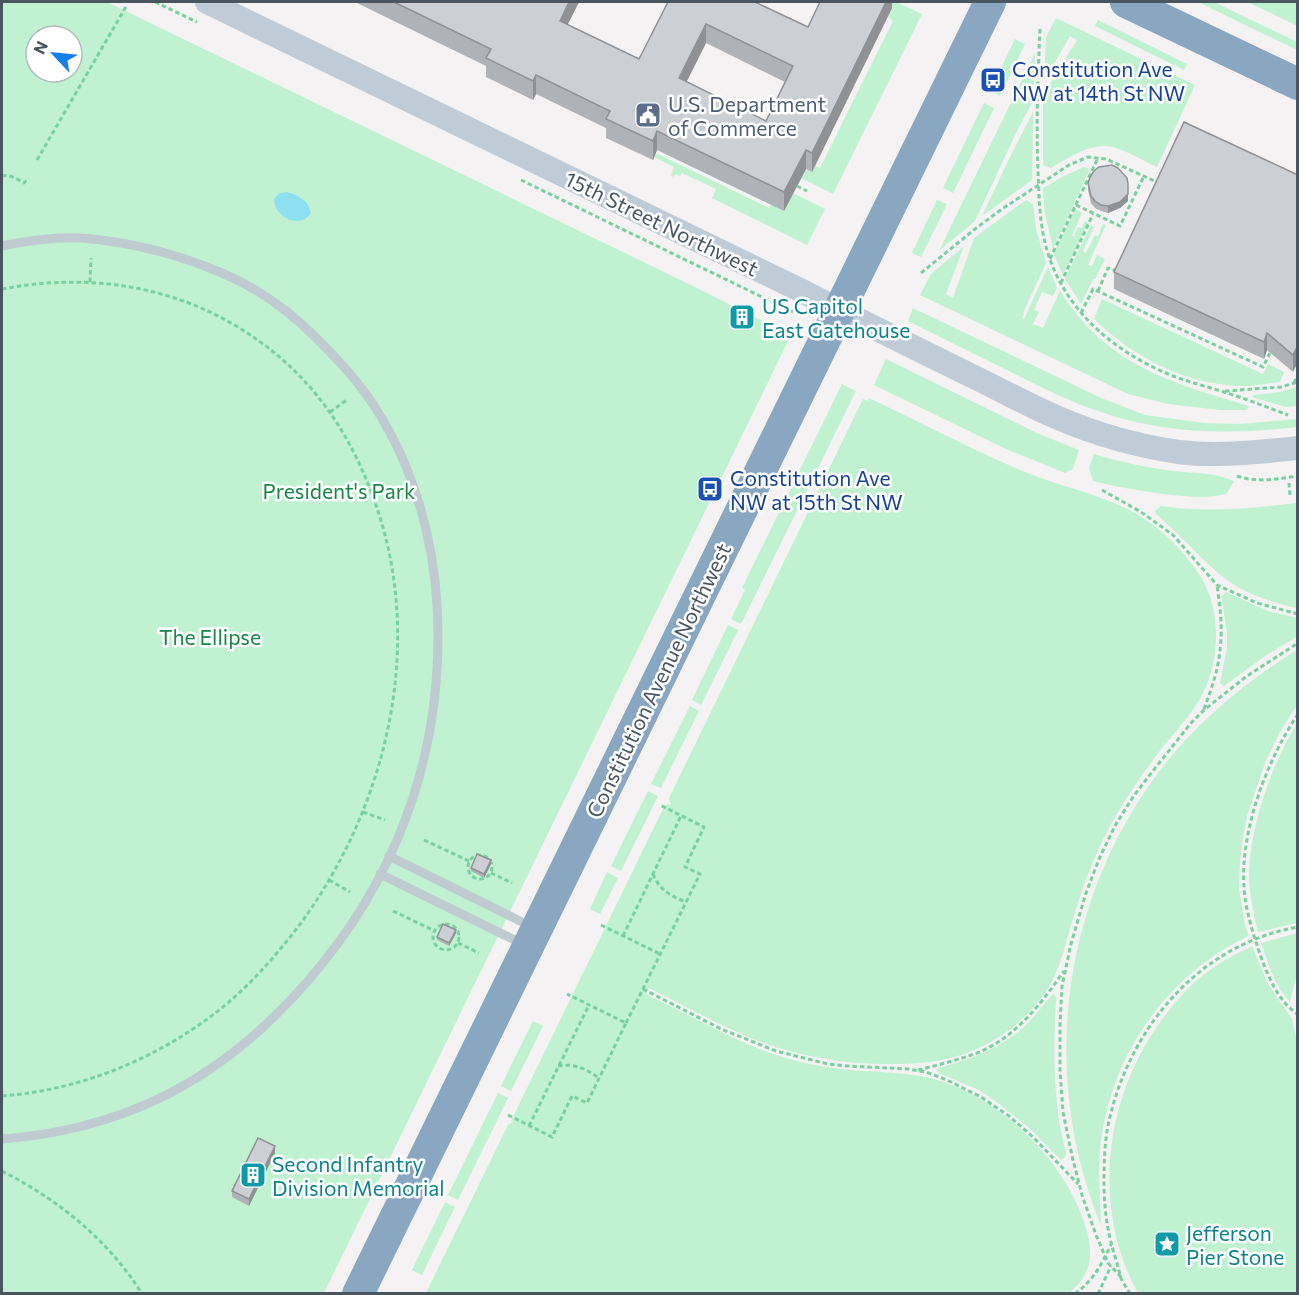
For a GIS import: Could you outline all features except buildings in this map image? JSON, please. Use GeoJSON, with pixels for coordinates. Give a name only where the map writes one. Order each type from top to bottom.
{"type":"FeatureCollection","features":[{"type":"Feature","properties":{"kind":"highway","name":"Constitution Avenue Northwest"},"geometry":{"type":"LineString","coordinates":[[358,1293],[990,2]]}},
{"type":"Feature","properties":{"kind":"highway"},"geometry":{"type":"LineString","coordinates":[[1126,2],[1298,84]]}},
{"type":"Feature","properties":{"kind":"main road","name":"15th Street Northwest"},"geometry":{"type":"LineString","coordinates":[[207,2],[798,289],[1055,417],[1118,439],[1159,449],[1202,454],[1298,448]]}},
{"type":"Feature","properties":{"kind":"lane"},"geometry":{"type":"LineString","coordinates":[[2,246],[58,238],[79,238],[126,244],[204,265],[260,292],[284,308],[308,329],[360,386],[380,414],[397,447],[418,499],[430,546],[436,580],[438,619],[438,656],[427,742],[406,819],[380,874],[354,920],[303,987],[258,1031],[231,1053],[202,1074],[159,1098],[103,1120],[58,1132],[2,1139]]}},
{"type":"Feature","properties":{"kind":"lane"},"geometry":{"type":"LineString","coordinates":[[389,856],[532,937]]}},
{"type":"Feature","properties":{"kind":"lane"},"geometry":{"type":"LineString","coordinates":[[380,874],[532,937]]}},
{"type":"Feature","properties":{"kind":"path"},"geometry":{"type":"LineString","coordinates":[[37,160],[127,5]]}},
{"type":"Feature","properties":{"kind":"path"},"geometry":{"type":"LineString","coordinates":[[1040,29],[1037,126],[1041,223],[1050,259],[1061,283],[1081,313],[1102,336],[1140,361],[1180,379],[1288,415]]}},
{"type":"Feature","properties":{"kind":"path"},"geometry":{"type":"LineString","coordinates":[[921,273],[975,229],[1038,184],[1069,165],[1088,157],[1106,159],[1162,184]]}},
{"type":"Feature","properties":{"kind":"path"},"geometry":{"type":"LineString","coordinates":[[1050,259],[1098,158]]}},
{"type":"Feature","properties":{"kind":"path"},"geometry":{"type":"LineString","coordinates":[[2,176],[16,178],[24,183],[27,180]]}},
{"type":"Feature","properties":{"kind":"path"},"geometry":{"type":"LineString","coordinates":[[1076,205],[1120,226],[1144,176]]}},
{"type":"Feature","properties":{"kind":"path"},"geometry":{"type":"LineString","coordinates":[[797,186],[807,191]]}},
{"type":"Feature","properties":{"kind":"path"},"geometry":{"type":"LineString","coordinates":[[1061,283],[1094,213]]}},
{"type":"Feature","properties":{"kind":"path"},"geometry":{"type":"LineString","coordinates":[[90,282],[91,258]]}},
{"type":"Feature","properties":{"kind":"path"},"geometry":{"type":"LineString","coordinates":[[1098,291],[1108,268],[1121,273]]}},
{"type":"Feature","properties":{"kind":"path"},"geometry":{"type":"LineString","coordinates":[[2,289],[34,284],[90,282],[153,291],[192,304],[228,321],[264,343],[283,358],[330,412],[352,447],[368,481],[379,511],[391,560],[395,587],[397,652],[392,712],[382,757],[363,812],[329,880],[308,912],[272,958],[215,1014],[140,1059],[110,1072],[64,1086],[2,1096]]}},
{"type":"Feature","properties":{"kind":"path"},"geometry":{"type":"LineString","coordinates":[[1081,313],[1093,289],[1263,367],[1270,353]]}},
{"type":"Feature","properties":{"kind":"path"},"geometry":{"type":"LineString","coordinates":[[1223,392],[1281,387],[1296,382],[1298,375]]}},
{"type":"Feature","properties":{"kind":"path"},"geometry":{"type":"LineString","coordinates":[[330,412],[348,399]]}},
{"type":"Feature","properties":{"kind":"path"},"geometry":{"type":"LineString","coordinates":[[1289,483],[1290,495]]}},
{"type":"Feature","properties":{"kind":"path"},"geometry":{"type":"LineString","coordinates":[[1102,490],[1141,512],[1173,535],[1217,585],[1257,603],[1298,614]]}},
{"type":"Feature","properties":{"kind":"path"},"geometry":{"type":"LineString","coordinates":[[1204,710],[1217,672],[1221,649],[1217,585]]}},
{"type":"Feature","properties":{"kind":"path"},"geometry":{"type":"LineString","coordinates":[[1130,1293],[1105,1257],[1096,1235],[1079,1185],[1063,1112],[1060,1025],[1062,986],[1071,944],[1084,896],[1099,859],[1116,824],[1133,797],[1191,723],[1204,710],[1247,676],[1298,643]]}},
{"type":"Feature","properties":{"kind":"path"},"geometry":{"type":"LineString","coordinates":[[1298,714],[1270,766],[1251,822],[1247,838],[1244,874],[1244,889],[1255,939],[1279,995],[1298,1015]]}},
{"type":"Feature","properties":{"kind":"path"},"geometry":{"type":"LineString","coordinates":[[508,1115],[552,1137],[572,1096],[587,1103],[700,874],[685,867],[704,827],[660,805]]}},
{"type":"Feature","properties":{"kind":"path"},"geometry":{"type":"LineString","coordinates":[[363,812],[385,820]]}},
{"type":"Feature","properties":{"kind":"path"},"geometry":{"type":"LineString","coordinates":[[623,936],[681,816]]}},
{"type":"Feature","properties":{"kind":"path"},"geometry":{"type":"LineString","coordinates":[[424,840],[469,861]]}},
{"type":"Feature","properties":{"kind":"path"},"geometry":{"type":"LineString","coordinates":[[475,856],[487,856],[493,867],[491,873],[484,879],[475,879],[468,870],[469,861],[475,856]]}},
{"type":"Feature","properties":{"kind":"path"},"geometry":{"type":"LineString","coordinates":[[491,873],[512,883]]}},
{"type":"Feature","properties":{"kind":"path"},"geometry":{"type":"LineString","coordinates":[[653,874],[665,892],[686,902]]}},
{"type":"Feature","properties":{"kind":"path"},"geometry":{"type":"LineString","coordinates":[[329,880],[350,892]]}},
{"type":"Feature","properties":{"kind":"path"},"geometry":{"type":"LineString","coordinates":[[393,911],[435,931]]}},
{"type":"Feature","properties":{"kind":"path"},"geometry":{"type":"LineString","coordinates":[[450,924],[459,934],[458,943],[453,949],[441,949],[435,943],[435,931],[441,925],[450,924]]}},
{"type":"Feature","properties":{"kind":"path"},"geometry":{"type":"LineString","coordinates":[[601,925],[660,954]]}},
{"type":"Feature","properties":{"kind":"path"},"geometry":{"type":"LineString","coordinates":[[1121,1278],[1106,1220],[1104,1169],[1108,1122],[1132,1056],[1158,1015],[1182,986],[1236,947],[1298,927]]}},
{"type":"Feature","properties":{"kind":"path"},"geometry":{"type":"LineString","coordinates":[[458,943],[479,953]]}},
{"type":"Feature","properties":{"kind":"path"},"geometry":{"type":"LineString","coordinates":[[916,1070],[979,1052],[997,1042],[1029,1017],[1065,970]]}},
{"type":"Feature","properties":{"kind":"path"},"geometry":{"type":"LineString","coordinates":[[643,989],[721,1029],[776,1052],[828,1064],[916,1070],[947,1080],[991,1103],[1009,1116],[1033,1137],[1079,1185]]}},
{"type":"Feature","properties":{"kind":"path"},"geometry":{"type":"LineString","coordinates":[[567,994],[626,1023]]}},
{"type":"Feature","properties":{"kind":"path"},"geometry":{"type":"LineString","coordinates":[[529,1125],[589,1005]]}},
{"type":"Feature","properties":{"kind":"path"},"geometry":{"type":"LineString","coordinates":[[558,1066],[580,1066],[599,1078]]}},
{"type":"Feature","properties":{"kind":"path"},"geometry":{"type":"LineString","coordinates":[[2,1171],[54,1202],[102,1242],[142,1293]]}},
{"type":"Feature","properties":{"kind":"path"},"geometry":{"type":"LineString","coordinates":[[1075,1293],[1097,1273],[1111,1245]]}},
{"type":"Feature","properties":{"kind":"path"},"geometry":{"type":"LineString","coordinates":[[1098,1293],[1111,1266]]}},
{"type":"Feature","properties":{"kind":"green space","name":"President's Park"},"geometry":{"type":"Polygon","coordinates":[[[2,2],[107,2],[791,335],[324,1293],[2,1293],[2,2]]]}},
{"type":"Feature","properties":{"kind":"green space"},"geometry":{"type":"Polygon","coordinates":[[[887,2],[896,2],[922,14],[833,194],[801,178],[805,169],[812,172],[815,166],[820,168],[893,21],[888,17],[892,8],[887,2]]]}},
{"type":"Feature","properties":{"kind":"green space"},"geometry":{"type":"Polygon","coordinates":[[[1198,2],[1214,2],[1297,42],[1297,50],[1198,2]]]}},
{"type":"Feature","properties":{"kind":"green space"},"geometry":{"type":"Polygon","coordinates":[[[1248,2],[1297,2],[1297,26],[1248,2]]]}},
{"type":"Feature","properties":{"kind":"green space"},"geometry":{"type":"Polygon","coordinates":[[[1056,18],[1195,85],[1157,167],[1124,151],[1105,146],[1080,152],[1051,168],[1043,165],[1043,95],[1077,40],[1070,36],[1044,81],[1046,37],[1056,18]]]}},
{"type":"Feature","properties":{"kind":"green space"},"geometry":{"type":"Polygon","coordinates":[[[1098,20],[1187,64],[1184,70],[1095,26],[1098,20]]]}},
{"type":"Feature","properties":{"kind":"green space"},"geometry":{"type":"Polygon","coordinates":[[[1015,39],[1025,44],[1000,96],[990,91],[1015,39]]]}},
{"type":"Feature","properties":{"kind":"green space"},"geometry":{"type":"Polygon","coordinates":[[[1035,53],[1033,101],[975,221],[939,251],[1035,53]]]}},
{"type":"Feature","properties":{"kind":"green space"},"geometry":{"type":"Polygon","coordinates":[[[984,103],[994,108],[953,193],[943,188],[984,103]]]}},
{"type":"Feature","properties":{"kind":"green space"},"geometry":{"type":"Polygon","coordinates":[[[1033,112],[1032,180],[982,216],[1009,159],[1033,112]]]}},
{"type":"Feature","properties":{"kind":"green space"},"geometry":{"type":"Polygon","coordinates":[[[656,153],[769,208],[793,193],[825,209],[807,245],[712,198],[716,189],[682,173],[680,176],[675,174],[673,177],[671,175],[674,167],[654,157],[656,153]]]}},
{"type":"Feature","properties":{"kind":"green space"},"geometry":{"type":"Polygon","coordinates":[[[1084,167],[1090,169],[1053,249],[1045,213],[1043,188],[1084,167]]]}},
{"type":"Feature","properties":{"kind":"green space"},"geometry":{"type":"Polygon","coordinates":[[[937,200],[947,204],[921,257],[912,253],[937,200]]]}},
{"type":"Feature","properties":{"kind":"green space"},"geometry":{"type":"Polygon","coordinates":[[[1026,200],[1033,204],[1036,229],[1046,263],[1022,318],[1024,319],[1048,267],[1057,288],[1053,296],[1042,292],[1034,310],[1039,312],[1033,324],[1043,328],[1060,291],[1078,316],[1098,337],[1142,368],[1167,379],[1249,406],[1247,410],[1221,410],[1168,404],[1128,394],[920,295],[931,274],[964,246],[946,294],[953,298],[974,238],[1026,200]]]}},
{"type":"Feature","properties":{"kind":"green space"},"geometry":{"type":"Polygon","coordinates":[[[1075,209],[1082,213],[1072,236],[1078,227],[1082,228],[1085,221],[1088,223],[1063,276],[1054,254],[1075,209]]]}},
{"type":"Feature","properties":{"kind":"green space"},"geometry":{"type":"Polygon","coordinates":[[[1103,224],[1106,225],[1088,265],[1092,266],[1097,255],[1105,259],[1081,304],[1065,279],[1091,225],[1094,227],[1083,251],[1086,253],[1103,224]]]}},
{"type":"Feature","properties":{"kind":"green space"},"geometry":{"type":"Polygon","coordinates":[[[1102,299],[1263,374],[1268,364],[1284,372],[1280,382],[1248,386],[1226,385],[1184,376],[1164,368],[1127,346],[1094,319],[1102,299]]]}},
{"type":"Feature","properties":{"kind":"green space"},"geometry":{"type":"Polygon","coordinates":[[[913,308],[1101,398],[1145,415],[1204,423],[1239,424],[1297,419],[1297,427],[1222,432],[1197,431],[1122,419],[1054,393],[908,321],[913,308]]]}},
{"type":"Feature","properties":{"kind":"green space"},"geometry":{"type":"Polygon","coordinates":[[[886,359],[1039,434],[1079,450],[1073,469],[1065,473],[1006,449],[874,385],[886,359]]]}},
{"type":"Feature","properties":{"kind":"green space"},"geometry":{"type":"Polygon","coordinates":[[[842,384],[856,391],[741,624],[731,619],[745,590],[742,588],[842,384]]]}},
{"type":"Feature","properties":{"kind":"green space"},"geometry":{"type":"Polygon","coordinates":[[[1297,387],[1297,406],[1286,407],[1252,397],[1253,395],[1280,392],[1297,387]]]}},
{"type":"Feature","properties":{"kind":"green space"},"geometry":{"type":"Polygon","coordinates":[[[869,398],[1020,470],[1121,506],[1162,532],[1193,565],[1211,598],[1216,639],[1209,679],[1195,707],[1143,773],[1109,828],[1088,875],[1062,958],[1050,985],[1030,1012],[995,1040],[965,1054],[931,1062],[879,1064],[824,1059],[788,1051],[753,1039],[649,988],[646,994],[741,1041],[786,1058],[833,1068],[921,1076],[948,1083],[974,1095],[999,1111],[1022,1130],[1043,1151],[1060,1175],[1075,1200],[1088,1235],[1090,1254],[1086,1271],[1076,1287],[1067,1294],[426,1293],[508,1125],[513,1122],[511,1121],[662,811],[667,804],[671,805],[669,799],[671,794],[863,399],[868,401],[869,398]]]}},
{"type":"Feature","properties":{"kind":"green space"},"geometry":{"type":"Polygon","coordinates":[[[1094,454],[1138,465],[1209,474],[1234,481],[1227,493],[1200,497],[1162,494],[1122,487],[1093,481],[1089,468],[1094,454]]]}},
{"type":"Feature","properties":{"kind":"green space"},"geometry":{"type":"Polygon","coordinates":[[[1297,503],[1297,608],[1255,595],[1226,579],[1155,511],[1161,506],[1212,509],[1297,503]]]}},
{"type":"Feature","properties":{"kind":"green space"},"geometry":{"type":"Polygon","coordinates":[[[1226,592],[1268,611],[1297,618],[1298,636],[1268,654],[1224,686],[1220,683],[1227,648],[1222,600],[1226,592]]]}},
{"type":"Feature","properties":{"kind":"green space"},"geometry":{"type":"Polygon","coordinates":[[[728,625],[738,630],[701,705],[692,700],[728,625]]]}},
{"type":"Feature","properties":{"kind":"green space"},"geometry":{"type":"Polygon","coordinates":[[[1297,650],[1297,705],[1280,732],[1265,763],[1247,816],[1243,838],[1239,889],[1249,936],[1221,951],[1195,970],[1172,992],[1151,1017],[1119,1072],[1109,1103],[1100,1145],[1101,1225],[1081,1166],[1070,1107],[1066,1047],[1071,987],[1083,928],[1102,871],[1129,816],[1178,748],[1226,702],[1297,650]]]}},
{"type":"Feature","properties":{"kind":"green space"},"geometry":{"type":"Polygon","coordinates":[[[690,706],[699,711],[661,788],[651,784],[690,706]]]}},
{"type":"Feature","properties":{"kind":"green space"},"geometry":{"type":"Polygon","coordinates":[[[1297,724],[1297,923],[1258,932],[1249,880],[1253,836],[1271,776],[1297,724]]]}},
{"type":"Feature","properties":{"kind":"green space"},"geometry":{"type":"Polygon","coordinates":[[[648,791],[658,796],[621,871],[611,866],[648,791]]]}},
{"type":"Feature","properties":{"kind":"green space"},"geometry":{"type":"Polygon","coordinates":[[[607,872],[618,878],[600,914],[590,909],[607,872]]]}},
{"type":"Feature","properties":{"kind":"green space"},"geometry":{"type":"Polygon","coordinates":[[[1297,933],[1297,974],[1290,1002],[1276,982],[1261,943],[1297,933]]]}},
{"type":"Feature","properties":{"kind":"green space"},"geometry":{"type":"Polygon","coordinates":[[[1252,946],[1268,984],[1292,1019],[1297,1041],[1297,1293],[1138,1293],[1123,1260],[1114,1224],[1110,1188],[1111,1152],[1117,1115],[1128,1081],[1144,1047],[1181,996],[1208,971],[1252,946]]]}},
{"type":"Feature","properties":{"kind":"green space"},"geometry":{"type":"Polygon","coordinates":[[[1053,994],[1056,997],[1054,1058],[1056,1097],[1066,1153],[1061,1160],[1027,1126],[994,1100],[979,1090],[939,1073],[937,1070],[984,1053],[1005,1041],[1025,1026],[1053,994]]]}},
{"type":"Feature","properties":{"kind":"green space"},"geometry":{"type":"Polygon","coordinates":[[[533,1021],[543,1026],[511,1091],[501,1086],[533,1021]]]}},
{"type":"Feature","properties":{"kind":"green space"},"geometry":{"type":"Polygon","coordinates":[[[498,1093],[508,1098],[458,1200],[448,1195],[498,1093]]]}},
{"type":"Feature","properties":{"kind":"green space"},"geometry":{"type":"Polygon","coordinates":[[[445,1202],[455,1207],[422,1275],[412,1270],[445,1202]]]}},
{"type":"Feature","properties":{"kind":"water"},"geometry":{"type":"Polygon","coordinates":[[[287,192],[299,197],[308,205],[311,213],[301,221],[294,221],[283,216],[275,205],[274,199],[280,193],[287,192]]]}},
{"type":"Feature","properties":{"kind":"place","name":"Constitution Ave NW at 14th St NW"},"geometry":{"type":"Point","coordinates":[993,80]}},
{"type":"Feature","properties":{"kind":"place","name":"U.S. Department of Commerce"},"geometry":{"type":"Point","coordinates":[648,115]}},
{"type":"Feature","properties":{"kind":"place","name":"US Capitol East Gatehouse"},"geometry":{"type":"Point","coordinates":[742,317]}},
{"type":"Feature","properties":{"kind":"place","name":"Constitution Ave NW at 15th St NW"},"geometry":{"type":"Point","coordinates":[710,489]}},
{"type":"Feature","properties":{"kind":"place","name":"Second Infantry Division Memorial"},"geometry":{"type":"Point","coordinates":[253,1175]}},
{"type":"Feature","properties":{"kind":"place","name":"Jefferson Pier Stone"},"geometry":{"type":"Point","coordinates":[1167,1244]}},
{"type":"Feature","properties":{"kind":"park label","name":"The Ellipse"},"geometry":{"type":"Point","coordinates":[210,636]}}]}
